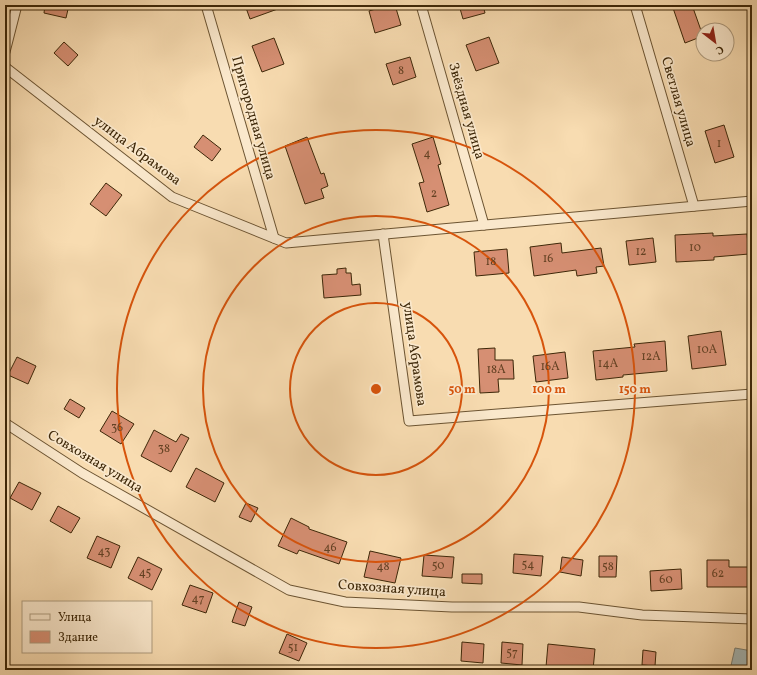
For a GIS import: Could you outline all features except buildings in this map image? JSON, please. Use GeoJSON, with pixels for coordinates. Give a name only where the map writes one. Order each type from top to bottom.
{"type":"FeatureCollection","features":[{"type":"Feature","properties":{"kind":"street"},"geometry":{"type":"LineString","coordinates":[[5,52],[17,5]]}},
{"type":"Feature","properties":{"kind":"street","name":"Пригородная улица"},"geometry":{"type":"LineString","coordinates":[[206,5],[274,238]]}},
{"type":"Feature","properties":{"kind":"street","name":"Звёздная улица"},"geometry":{"type":"LineString","coordinates":[[421,5],[484,225]]}},
{"type":"Feature","properties":{"kind":"street","name":"Светлая улица"},"geometry":{"type":"LineString","coordinates":[[635,5],[694,206]]}},
{"type":"Feature","properties":{"kind":"street","name":"улица Абрамова"},"geometry":{"type":"LineString","coordinates":[[5,67],[172,196],[286,243],[752,201]]}},
{"type":"Feature","properties":{"kind":"street","name":"улица Абрамова"},"geometry":{"type":"LineString","coordinates":[[383,234],[409,421],[752,394]]}},
{"type":"Feature","properties":{"kind":"street","name":"Совхозная улица"},"geometry":{"type":"LineString","coordinates":[[5,423],[82,473],[290,590],[345,602],[452,607],[579,607],[642,615],[752,619]]}},
{"type":"Feature","properties":{"kind":"shaded area"},"geometry":{"type":"Polygon","coordinates":[[[735,648],[752,651],[752,670],[730,670],[735,648]]]}}]}
